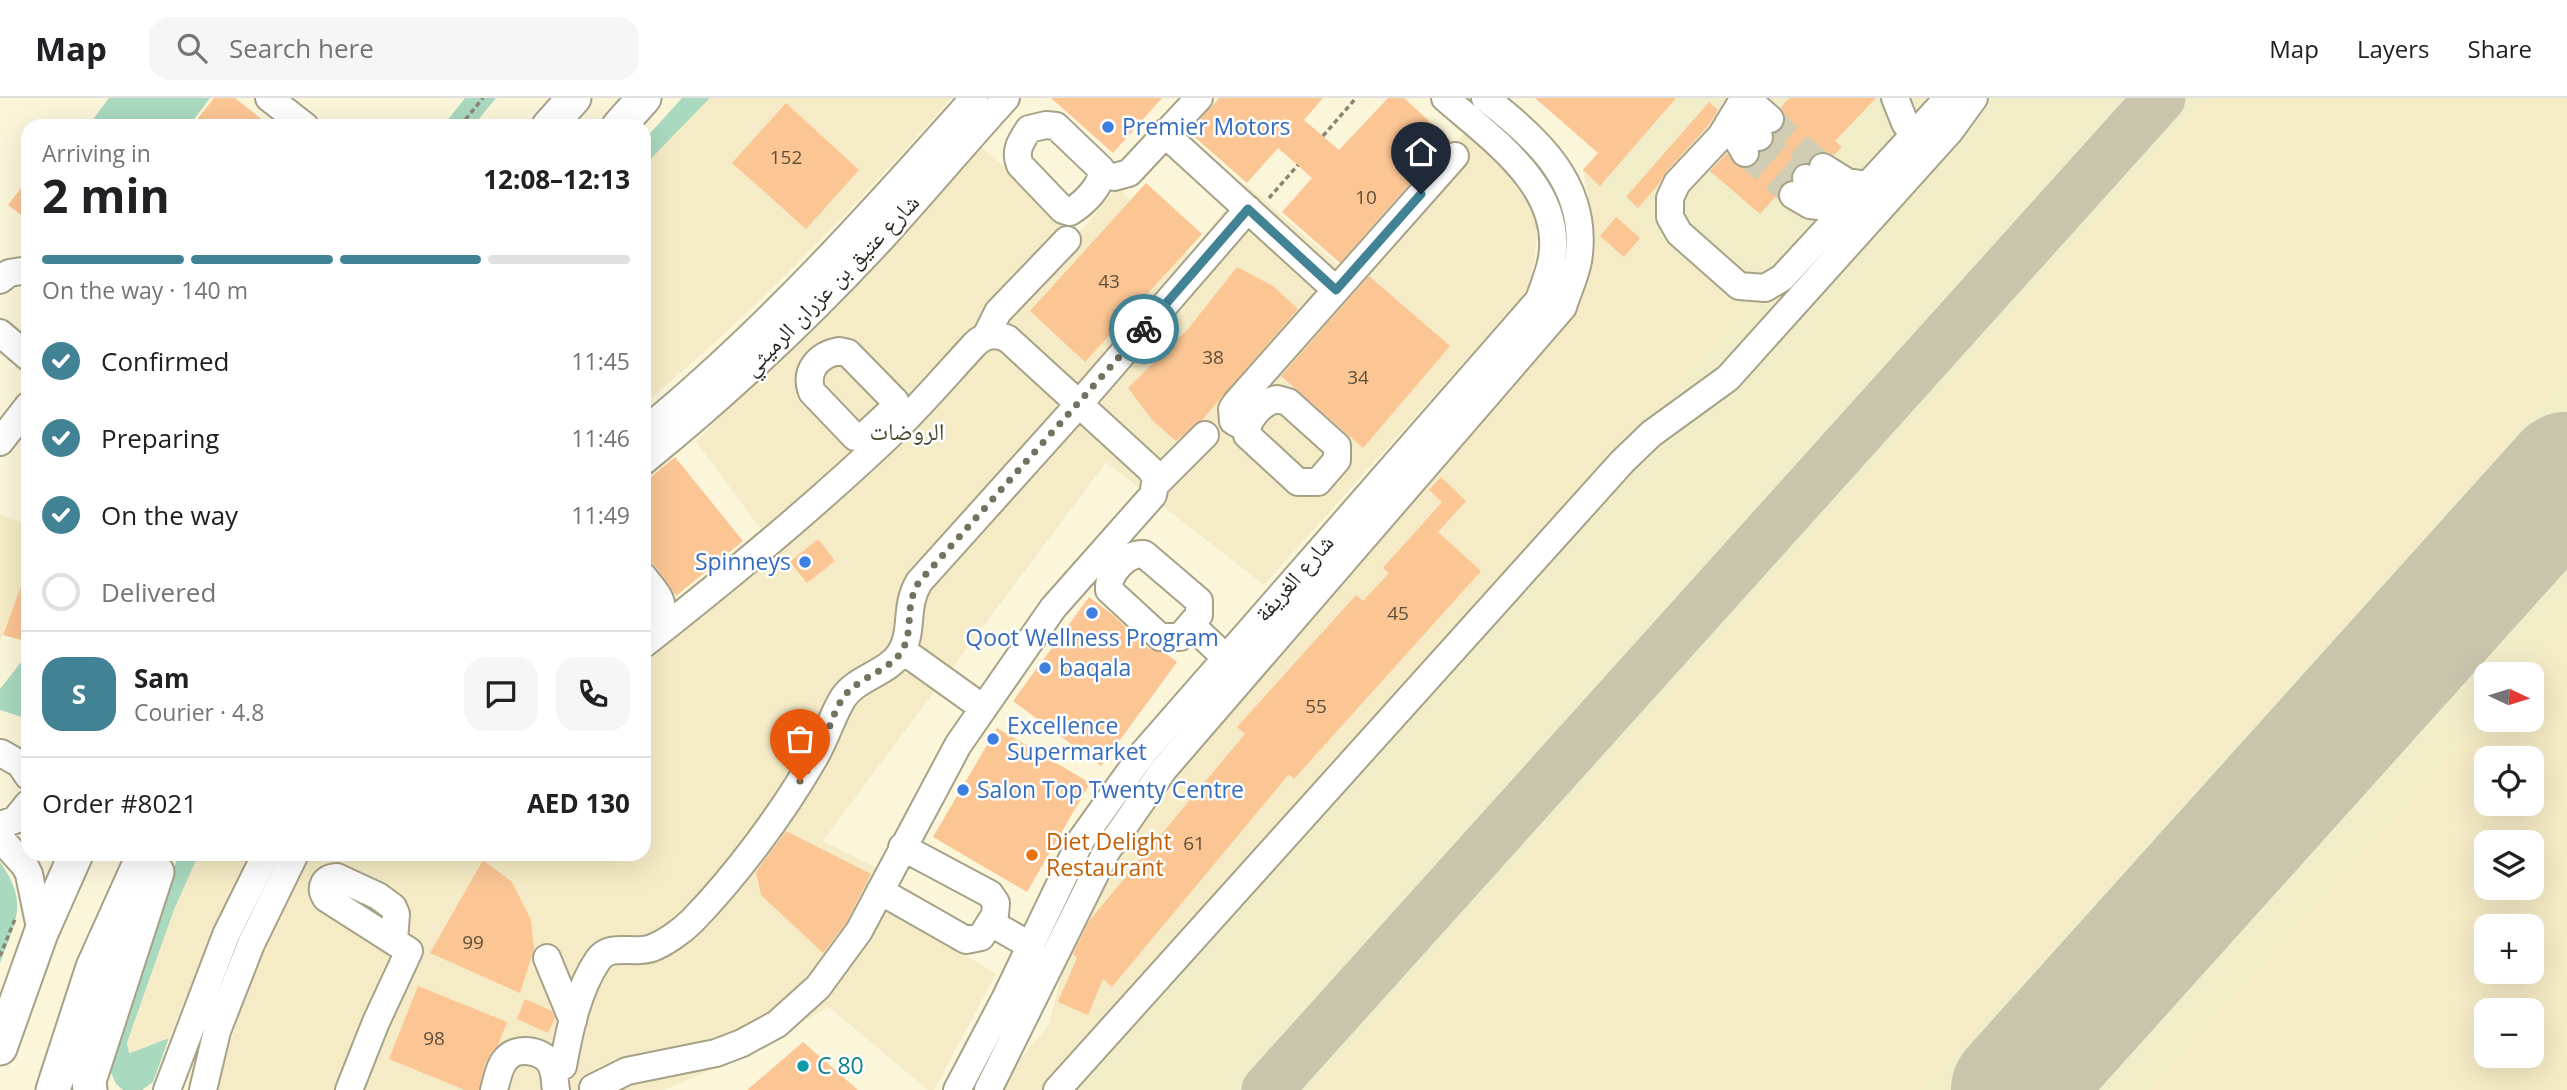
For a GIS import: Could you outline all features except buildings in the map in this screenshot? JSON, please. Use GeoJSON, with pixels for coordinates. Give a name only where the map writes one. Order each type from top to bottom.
{"type":"FeatureCollection","features":[{"type":"Feature","properties":{"kind":"main road"},"geometry":{"type":"LineString","coordinates":[[555,119],[574,98]]}},
{"type":"Feature","properties":{"kind":"main road"},"geometry":{"type":"LineString","coordinates":[[625,119],[644,98]]}},
{"type":"Feature","properties":{"kind":"main road"},"geometry":{"type":"LineString","coordinates":[[0,1048],[41,933],[73,861]]}},
{"type":"Feature","properties":{"kind":"main road"},"geometry":{"type":"LineString","coordinates":[[53,1090],[93,967],[141,861]]}},
{"type":"Feature","properties":{"kind":"main road"},"geometry":{"type":"LineString","coordinates":[[90,1090],[89,1081],[115,995],[161,861]]}},
{"type":"Feature","properties":{"kind":"street"},"geometry":{"type":"LineString","coordinates":[[269,98],[296,119]]}},
{"type":"Feature","properties":{"kind":"street"},"geometry":{"type":"LineString","coordinates":[[1102,174],[1100,183],[1074,210],[1063,210],[1020,165],[1017,152],[1029,129],[1056,126],[1102,174],[1114,177],[1129,173],[1199,98]]}},
{"type":"Feature","properties":{"kind":"street","name":"شارع الغريفة"},"geometry":{"type":"LineString","coordinates":[[957,1090],[1031,946],[1081,840],[1144,752],[1539,300],[1551,261],[1551,225],[1539,191],[1512,156],[1445,98]]}},
{"type":"Feature","properties":{"kind":"street","name":"شارع الغريفة"},"geometry":{"type":"LineString","coordinates":[[988,1090],[1106,852],[1164,769],[1563,307],[1578,261],[1578,215],[1563,174],[1532,136],[1485,98]]}},
{"type":"Feature","properties":{"kind":"street"},"geometry":{"type":"LineString","coordinates":[[1895,98],[1905,123],[1914,135]]}},
{"type":"Feature","properties":{"kind":"street"},"geometry":{"type":"LineString","coordinates":[[1758,136],[1738,109],[1677,183],[1669,207],[1670,217],[1679,233],[1732,282],[1756,289],[1774,284],[1948,98]]}},
{"type":"Feature","properties":{"kind":"street"},"geometry":{"type":"LineString","coordinates":[[1057,1090],[1622,462],[1651,434],[1728,378],[1950,131],[1974,98]]}},
{"type":"Feature","properties":{"kind":"street"},"geometry":{"type":"LineString","coordinates":[[993,101],[1025,135]]}},
{"type":"Feature","properties":{"kind":"street","name":"شارع عتيق بن عزران الرميثي"},"geometry":{"type":"LineString","coordinates":[[651,455],[703,413],[791,332],[882,238],[993,101]]}},
{"type":"Feature","properties":{"kind":"street","name":"شارع عتيق بن عزران الرميثي"},"geometry":{"type":"LineString","coordinates":[[651,424],[681,400],[804,284],[861,224],[993,101]]}},
{"type":"Feature","properties":{"kind":"street"},"geometry":{"type":"LineString","coordinates":[[1164,133],[1336,290]]}},
{"type":"Feature","properties":{"kind":"street"},"geometry":{"type":"LineString","coordinates":[[1247,429],[1261,407],[1271,400],[1283,400],[1337,446],[1337,460],[1318,482],[1298,482],[1250,440],[1247,429],[1233,421],[1233,408],[1455,156]]}},
{"type":"Feature","properties":{"kind":"street"},"geometry":{"type":"LineString","coordinates":[[1808,180],[1847,182],[1856,198],[1810,205],[1808,180]]}},
{"type":"Feature","properties":{"kind":"street"},"geometry":{"type":"LineString","coordinates":[[558,1077],[573,1021],[591,974],[603,954],[614,950],[637,951],[655,947],[690,924],[731,877],[806,773],[822,746],[844,696],[860,681],[898,657],[908,631],[909,603],[919,582],[1251,212]]}},
{"type":"Feature","properties":{"kind":"street"},"geometry":{"type":"LineString","coordinates":[[651,638],[750,560],[868,444],[986,337],[999,312],[1066,240]]}},
{"type":"Feature","properties":{"kind":"street"},"geometry":{"type":"LineString","coordinates":[[0,280],[9,273],[21,271]]}},
{"type":"Feature","properties":{"kind":"street"},"geometry":{"type":"LineString","coordinates":[[791,332],[817,362]]}},
{"type":"Feature","properties":{"kind":"street"},"geometry":{"type":"LineString","coordinates":[[0,333],[21,351]]}},
{"type":"Feature","properties":{"kind":"street"},"geometry":{"type":"LineString","coordinates":[[986,337],[1001,336],[1008,340],[1150,469],[1157,484]]}},
{"type":"Feature","properties":{"kind":"street"},"geometry":{"type":"LineString","coordinates":[[848,353],[893,396],[892,410],[868,444],[855,437],[812,392],[809,379],[821,356],[848,353]]}},
{"type":"Feature","properties":{"kind":"street"},"geometry":{"type":"LineString","coordinates":[[2,442],[21,416]]}},
{"type":"Feature","properties":{"kind":"street"},"geometry":{"type":"LineString","coordinates":[[1099,576],[1157,484],[1205,435]]}},
{"type":"Feature","properties":{"kind":"street"},"geometry":{"type":"LineString","coordinates":[[1329,470],[1362,501]]}},
{"type":"Feature","properties":{"kind":"street"},"geometry":{"type":"LineString","coordinates":[[558,1077],[576,1063],[583,1065],[592,1075],[592,1089],[627,1070],[716,1053],[776,1024],[800,1005],[835,967],[887,896],[958,745],[1053,608],[1099,576],[1133,555],[1144,554],[1199,601],[1200,611],[1180,637],[1160,637],[1112,595],[1099,576]]}},
{"type":"Feature","properties":{"kind":"street"},"geometry":{"type":"LineString","coordinates":[[651,586],[659,596],[663,609],[651,623]]}},
{"type":"Feature","properties":{"kind":"street"},"geometry":{"type":"LineString","coordinates":[[1191,625],[1225,657]]}},
{"type":"Feature","properties":{"kind":"street"},"geometry":{"type":"LineString","coordinates":[[902,650],[983,708]]}},
{"type":"Feature","properties":{"kind":"street"},"geometry":{"type":"LineString","coordinates":[[1,753],[21,756]]}},
{"type":"Feature","properties":{"kind":"street"},"geometry":{"type":"LineString","coordinates":[[1,753],[21,766]]}},
{"type":"Feature","properties":{"kind":"street"},"geometry":{"type":"LineString","coordinates":[[0,825],[15,820],[21,813]]}},
{"type":"Feature","properties":{"kind":"street"},"geometry":{"type":"LineString","coordinates":[[0,838],[25,866],[34,892],[41,933]]}},
{"type":"Feature","properties":{"kind":"street"},"geometry":{"type":"LineString","coordinates":[[887,896],[966,940],[981,937],[991,923],[997,909],[990,894],[910,851]]}},
{"type":"Feature","properties":{"kind":"street"},"geometry":{"type":"LineString","coordinates":[[167,1090],[226,935],[263,861]]}},
{"type":"Feature","properties":{"kind":"street"},"geometry":{"type":"LineString","coordinates":[[203,1090],[217,1031],[251,944],[292,861]]}},
{"type":"Feature","properties":{"kind":"street"},"geometry":{"type":"LineString","coordinates":[[297,861],[324,883]]}},
{"type":"Feature","properties":{"kind":"street"},"geometry":{"type":"LineString","coordinates":[[349,1090],[376,1022],[408,956],[408,949],[394,941],[326,898],[322,888],[324,883],[330,877],[337,877],[388,902],[396,914],[394,941]]}},
{"type":"Feature","properties":{"kind":"street"},"geometry":{"type":"LineString","coordinates":[[364,922],[378,895]]}},
{"type":"Feature","properties":{"kind":"street"},"geometry":{"type":"LineString","coordinates":[[991,923],[1031,946]]}},
{"type":"Feature","properties":{"kind":"street"},"geometry":{"type":"LineString","coordinates":[[547,958],[573,1021]]}},
{"type":"Feature","properties":{"kind":"street"},"geometry":{"type":"LineString","coordinates":[[494,1090],[504,1061],[521,1051],[544,1056],[558,1077]]}},
{"type":"Feature","properties":{"kind":"path"},"geometry":{"type":"LineString","coordinates":[[466,119],[483,98]]}},
{"type":"Feature","properties":{"kind":"path"},"geometry":{"type":"LineString","coordinates":[[1323,136],[1356,98]]}},
{"type":"Feature","properties":{"kind":"path"},"geometry":{"type":"LineString","coordinates":[[1251,212],[1297,165]]}},
{"type":"Feature","properties":{"kind":"shaded area"},"geometry":{"type":"Polygon","coordinates":[[[1646,98],[2567,98],[2567,1090],[1037,1090],[1743,312],[1583,170],[1646,98]]]}},
{"type":"Feature","properties":{"kind":"green space"},"geometry":{"type":"Polygon","coordinates":[[[109,98],[210,98],[194,119],[93,119],[109,98]]]}},
{"type":"Feature","properties":{"kind":"green space"},"geometry":{"type":"Polygon","coordinates":[[[465,98],[496,98],[479,119],[448,119],[465,98]]]}},
{"type":"Feature","properties":{"kind":"green space"},"geometry":{"type":"Polygon","coordinates":[[[682,98],[710,98],[651,159],[651,132],[682,98]]]}},
{"type":"Feature","properties":{"kind":"green space"},"geometry":{"type":"Polygon","coordinates":[[[21,662],[21,717],[0,710],[0,689],[21,662]]]}},
{"type":"Feature","properties":{"kind":"green space"},"geometry":{"type":"Polygon","coordinates":[[[177,861],[196,861],[174,910],[127,1043],[130,1053],[169,1038],[153,1082],[142,1090],[123,1090],[116,1084],[106,1061],[157,904],[177,861]]]}},
{"type":"Feature","properties":{"kind":"green space"},"geometry":{"type":"Polygon","coordinates":[[[0,862],[14,889],[17,912],[0,963],[0,862]]]}},
{"type":"Feature","properties":{"kind":"sand"},"geometry":{"type":"Polygon","coordinates":[[[710,98],[951,98],[879,179],[804,257],[725,333],[651,398],[651,159],[710,98]]]}},
{"type":"Feature","properties":{"kind":"sand"},"geometry":{"type":"Polygon","coordinates":[[[2206,98],[2567,98],[2567,377],[1922,1090],[1311,1090],[2206,98]]]}},
{"type":"Feature","properties":{"kind":"sand"},"geometry":{"type":"Polygon","coordinates":[[[1466,131],[1506,167],[1520,183],[1530,201],[1535,219],[1536,240],[1526,293],[1264,585],[1106,462],[823,841],[896,878],[881,904],[996,974],[934,1090],[928,1090],[829,1007],[723,1065],[664,1090],[213,1090],[268,941],[306,861],[651,861],[651,574],[675,604],[763,532],[696,442],[978,144],[1080,232],[1117,187],[1189,254],[1246,184],[1346,272],[1466,131]]]}},
{"type":"Feature","properties":{"kind":"sand"},"geometry":{"type":"Polygon","coordinates":[[[1583,170],[1743,312],[1041,1090],[1000,1090],[1012,1070],[1049,1024],[1066,959],[1133,834],[1166,782],[1587,268],[1592,218],[1583,170]]]}},
{"type":"Feature","properties":{"kind":"sand"},"geometry":{"type":"Polygon","coordinates":[[[0,514],[21,522],[21,588],[0,642],[0,514]]]}},
{"type":"Feature","properties":{"kind":"sand"},"geometry":{"type":"Polygon","coordinates":[[[2567,623],[2567,1090],[2148,1090],[2474,727],[2474,732],[2544,732],[2544,662],[2533,662],[2567,623]]]}},
{"type":"Feature","properties":{"kind":"sand"},"geometry":{"type":"Polygon","coordinates":[[[196,861],[247,861],[213,932],[169,1038],[129,1053],[127,1043],[174,910],[196,861]]]}},
{"type":"Feature","properties":{"kind":"taxiway"},"geometry":{"type":"LineString","coordinates":[[1267,1090],[2160,98]]}},
{"type":"Feature","properties":{"kind":"runway"},"geometry":{"type":"LineString","coordinates":[[2014,1090],[2567,475]]}},
{"type":"Feature","properties":{"kind":"tunnel"},"geometry":{"type":"LineString","coordinates":[[1770,119],[1823,167]]}},
{"type":"Feature","properties":{"kind":"tunnel"},"geometry":{"type":"LineString","coordinates":[[1759,137],[1806,178]]}},
{"type":"Feature","properties":{"kind":"tunnel"},"geometry":{"type":"LineString","coordinates":[[1745,153],[1793,195]]}},
{"type":"Feature","properties":{"kind":"way so far"},"geometry":{"type":"LineString","coordinates":[[800,781],[822,746],[844,696],[860,681],[898,657],[906,641],[909,603],[919,582],[1144,329]]}},
{"type":"Feature","properties":{"kind":"place","name":"Premier Motors"},"geometry":{"type":"Point","coordinates":[1108,127]}},
{"type":"Feature","properties":{"kind":"place","name":"Spinneys"},"geometry":{"type":"Point","coordinates":[805,562]}},
{"type":"Feature","properties":{"kind":"place","name":"Qoot Wellness Program"},"geometry":{"type":"Point","coordinates":[1092,613]}},
{"type":"Feature","properties":{"kind":"place","name":"baqala"},"geometry":{"type":"Point","coordinates":[1045,668]}},
{"type":"Feature","properties":{"kind":"place","name":"Excellence Supermarket"},"geometry":{"type":"Point","coordinates":[993,739]}},
{"type":"Feature","properties":{"kind":"place","name":"Salon Top Twenty Centre"},"geometry":{"type":"Point","coordinates":[963,790]}},
{"type":"Feature","properties":{"kind":"place","name":"Diet Delight Restaurant"},"geometry":{"type":"Point","coordinates":[1032,855]}},
{"type":"Feature","properties":{"kind":"place","name":"C 80"},"geometry":{"type":"Point","coordinates":[803,1066]}},
{"type":"Feature","properties":{"kind":"district","name":"الروضات"},"geometry":{"type":"Point","coordinates":[907,432]}},
{"type":"Feature","properties":{"kind":"route"},"geometry":{"type":"LineString","coordinates":[[1144,329],[1248,209],[1336,290],[1421,194]]}}]}
